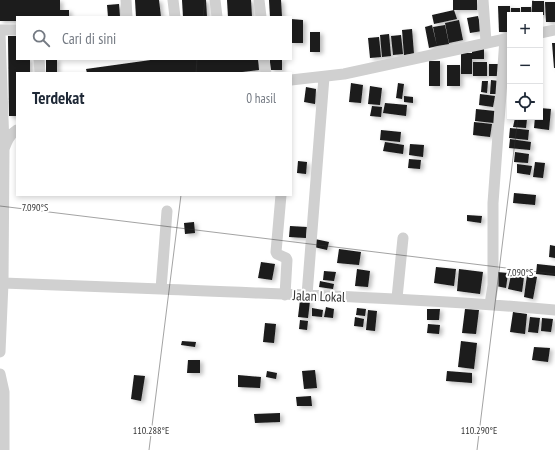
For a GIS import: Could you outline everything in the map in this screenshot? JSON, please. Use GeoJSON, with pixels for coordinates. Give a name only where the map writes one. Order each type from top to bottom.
{"type":"FeatureCollection","features":[{"type":"Feature","properties":{"kind":"street"},"geometry":{"type":"LineString","coordinates":[[126,0],[127,16]]}},
{"type":"Feature","properties":{"kind":"street"},"geometry":{"type":"LineString","coordinates":[[173,0],[174,16]]}},
{"type":"Feature","properties":{"kind":"street"},"geometry":{"type":"LineString","coordinates":[[216,0],[217,16]]}},
{"type":"Feature","properties":{"kind":"street"},"geometry":{"type":"LineString","coordinates":[[259,0],[260,16]]}},
{"type":"Feature","properties":{"kind":"street"},"geometry":{"type":"LineString","coordinates":[[483,0],[486,42]]}},
{"type":"Feature","properties":{"kind":"street"},"geometry":{"type":"LineString","coordinates":[[0,30],[16,30]]}},
{"type":"Feature","properties":{"kind":"street"},"geometry":{"type":"LineString","coordinates":[[543,32],[555,30]]}},
{"type":"Feature","properties":{"kind":"street"},"geometry":{"type":"LineString","coordinates":[[0,33],[4,149],[3,283],[0,352]]}},
{"type":"Feature","properties":{"kind":"street"},"geometry":{"type":"LineString","coordinates":[[292,80],[344,74],[507,38]]}},
{"type":"Feature","properties":{"kind":"street"},"geometry":{"type":"LineString","coordinates":[[490,304],[493,285],[492,260],[494,196],[507,48]]}},
{"type":"Feature","properties":{"kind":"street"},"geometry":{"type":"LineString","coordinates":[[39,60],[40,72]]}},
{"type":"Feature","properties":{"kind":"street"},"geometry":{"type":"LineString","coordinates":[[264,60],[266,72]]}},
{"type":"Feature","properties":{"kind":"street"},"geometry":{"type":"LineString","coordinates":[[307,295],[324,77]]}},
{"type":"Feature","properties":{"kind":"street"},"geometry":{"type":"LineString","coordinates":[[4,149],[7,140],[16,130]]}},
{"type":"Feature","properties":{"kind":"street"},"geometry":{"type":"LineString","coordinates":[[281,196],[276,252],[287,260],[285,294]]}},
{"type":"Feature","properties":{"kind":"street"},"geometry":{"type":"LineString","coordinates":[[161,289],[167,212]]}},
{"type":"Feature","properties":{"kind":"street"},"geometry":{"type":"LineString","coordinates":[[397,298],[404,238]]}},
{"type":"Feature","properties":{"kind":"street","name":"Jalan Lokal"},"geometry":{"type":"LineString","coordinates":[[3,283],[397,298],[555,310]]}},
{"type":"Feature","properties":{"kind":"street"},"geometry":{"type":"LineString","coordinates":[[0,374],[4,392],[2,438],[4,450]]}},
{"type":"Feature","properties":{"kind":"building"},"geometry":{"type":"Polygon","coordinates":[[[0,0],[60,0],[60,10],[69,10],[69,16],[16,16],[16,21],[0,21],[0,0]]]}},
{"type":"Feature","properties":{"kind":"building"},"geometry":{"type":"Polygon","coordinates":[[[135,0],[159,0],[161,16],[136,16],[135,0]]]}},
{"type":"Feature","properties":{"kind":"building"},"geometry":{"type":"Polygon","coordinates":[[[182,0],[206,0],[207,16],[183,16],[182,0]]]}},
{"type":"Feature","properties":{"kind":"building"},"geometry":{"type":"Polygon","coordinates":[[[227,0],[251,0],[252,16],[228,16],[227,0]]]}},
{"type":"Feature","properties":{"kind":"building"},"geometry":{"type":"Polygon","coordinates":[[[269,0],[281,0],[282,16],[270,16],[269,0]]]}},
{"type":"Feature","properties":{"kind":"building"},"geometry":{"type":"Polygon","coordinates":[[[453,0],[477,0],[477,10],[453,10],[453,0]]]}},
{"type":"Feature","properties":{"kind":"building"},"geometry":{"type":"Polygon","coordinates":[[[532,1],[544,1],[544,15],[543,12],[532,12],[532,1]]]}},
{"type":"Feature","properties":{"kind":"building"},"geometry":{"type":"Polygon","coordinates":[[[545,2],[555,2],[555,22],[546,22],[545,2]]]}},
{"type":"Feature","properties":{"kind":"building"},"geometry":{"type":"Polygon","coordinates":[[[119,4],[120,16],[108,16],[107,5],[119,4]]]}},
{"type":"Feature","properties":{"kind":"building"},"geometry":{"type":"Polygon","coordinates":[[[498,6],[510,6],[510,12],[507,12],[507,32],[499,32],[498,6]]]}},
{"type":"Feature","properties":{"kind":"building"},"geometry":{"type":"Polygon","coordinates":[[[521,7],[531,7],[531,12],[521,12],[521,7]]]}},
{"type":"Feature","properties":{"kind":"building"},"geometry":{"type":"Polygon","coordinates":[[[511,8],[520,8],[520,12],[511,12],[511,8]]]}},
{"type":"Feature","properties":{"kind":"building"},"geometry":{"type":"Polygon","coordinates":[[[454,10],[457,19],[434,24],[432,15],[454,10]]]}},
{"type":"Feature","properties":{"kind":"building"},"geometry":{"type":"Polygon","coordinates":[[[478,16],[482,31],[470,33],[467,18],[478,16]]]}},
{"type":"Feature","properties":{"kind":"building"},"geometry":{"type":"Polygon","coordinates":[[[292,19],[303,20],[303,43],[292,43],[292,19]]]}},
{"type":"Feature","properties":{"kind":"building"},"geometry":{"type":"Polygon","coordinates":[[[459,20],[463,40],[449,43],[445,23],[459,20]]]}},
{"type":"Feature","properties":{"kind":"building"},"geometry":{"type":"Polygon","coordinates":[[[432,25],[437,46],[429,48],[425,27],[432,25]]]}},
{"type":"Feature","properties":{"kind":"building"},"geometry":{"type":"Polygon","coordinates":[[[445,25],[449,44],[437,46],[433,27],[445,25]]]}},
{"type":"Feature","properties":{"kind":"building"},"geometry":{"type":"Polygon","coordinates":[[[412,29],[414,54],[404,55],[402,30],[412,29]]]}},
{"type":"Feature","properties":{"kind":"building"},"geometry":{"type":"Polygon","coordinates":[[[310,32],[320,32],[320,52],[310,52],[310,32]]]}},
{"type":"Feature","properties":{"kind":"building"},"geometry":{"type":"Polygon","coordinates":[[[389,34],[391,56],[382,57],[380,35],[389,34]]]}},
{"type":"Feature","properties":{"kind":"building"},"geometry":{"type":"Polygon","coordinates":[[[401,35],[403,54],[393,55],[391,36],[401,35]]]}},
{"type":"Feature","properties":{"kind":"building"},"geometry":{"type":"Polygon","coordinates":[[[8,36],[16,36],[16,60],[30,60],[30,72],[16,72],[16,116],[9,116],[8,36]]]}},
{"type":"Feature","properties":{"kind":"building"},"geometry":{"type":"Polygon","coordinates":[[[379,37],[381,57],[370,58],[368,38],[379,37]]]}},
{"type":"Feature","properties":{"kind":"building"},"geometry":{"type":"Polygon","coordinates":[[[552,43],[555,43],[555,68],[554,68],[552,43]]]}},
{"type":"Feature","properties":{"kind":"building"},"geometry":{"type":"Polygon","coordinates":[[[472,49],[484,49],[484,59],[472,59],[472,49]]]}},
{"type":"Feature","properties":{"kind":"building"},"geometry":{"type":"Polygon","coordinates":[[[461,53],[472,53],[472,74],[461,74],[461,53]]]}},
{"type":"Feature","properties":{"kind":"building"},"geometry":{"type":"Polygon","coordinates":[[[46,60],[57,60],[57,72],[46,72],[46,60]]]}},
{"type":"Feature","properties":{"kind":"building"},"geometry":{"type":"Polygon","coordinates":[[[151,60],[258,60],[259,70],[242,72],[87,72],[86,69],[151,60]]]}},
{"type":"Feature","properties":{"kind":"building"},"geometry":{"type":"Polygon","coordinates":[[[270,60],[282,60],[282,70],[270,70],[270,60]]]}},
{"type":"Feature","properties":{"kind":"building"},"geometry":{"type":"Polygon","coordinates":[[[429,61],[440,61],[440,86],[429,86],[429,61]]]}},
{"type":"Feature","properties":{"kind":"building"},"geometry":{"type":"Polygon","coordinates":[[[473,62],[487,62],[487,76],[473,76],[473,62]]]}},
{"type":"Feature","properties":{"kind":"building"},"geometry":{"type":"Polygon","coordinates":[[[489,64],[498,64],[499,76],[489,76],[489,64]]]}},
{"type":"Feature","properties":{"kind":"building"},"geometry":{"type":"Polygon","coordinates":[[[447,65],[460,65],[460,86],[447,86],[447,65]]]}},
{"type":"Feature","properties":{"kind":"building"},"geometry":{"type":"Polygon","coordinates":[[[491,80],[499,81],[497,94],[490,94],[491,80]]]}},
{"type":"Feature","properties":{"kind":"building"},"geometry":{"type":"Polygon","coordinates":[[[482,81],[488,81],[487,93],[481,92],[482,81]]]}},
{"type":"Feature","properties":{"kind":"building"},"geometry":{"type":"Polygon","coordinates":[[[351,83],[363,85],[361,103],[349,102],[351,83]]]}},
{"type":"Feature","properties":{"kind":"building"},"geometry":{"type":"Polygon","coordinates":[[[398,83],[404,84],[402,99],[396,98],[398,83]]]}},
{"type":"Feature","properties":{"kind":"building"},"geometry":{"type":"Polygon","coordinates":[[[370,86],[382,88],[380,105],[368,104],[370,86]]]}},
{"type":"Feature","properties":{"kind":"building"},"geometry":{"type":"Polygon","coordinates":[[[306,87],[316,89],[315,104],[304,102],[306,87]]]}},
{"type":"Feature","properties":{"kind":"building"},"geometry":{"type":"Polygon","coordinates":[[[480,94],[495,96],[493,107],[479,105],[480,94]]]}},
{"type":"Feature","properties":{"kind":"building"},"geometry":{"type":"Polygon","coordinates":[[[404,96],[413,97],[413,103],[404,102],[404,96]]]}},
{"type":"Feature","properties":{"kind":"building"},"geometry":{"type":"Polygon","coordinates":[[[385,103],[407,105],[406,116],[383,113],[385,103]]]}},
{"type":"Feature","properties":{"kind":"building"},"geometry":{"type":"Polygon","coordinates":[[[372,106],[382,107],[381,117],[370,116],[372,106]]]}},
{"type":"Feature","properties":{"kind":"building"},"geometry":{"type":"Polygon","coordinates":[[[543,108],[551,109],[549,130],[534,128],[535,120],[543,120],[543,108]]]}},
{"type":"Feature","properties":{"kind":"building"},"geometry":{"type":"Polygon","coordinates":[[[476,109],[495,111],[494,123],[475,121],[476,109]]]}},
{"type":"Feature","properties":{"kind":"building"},"geometry":{"type":"Polygon","coordinates":[[[515,120],[527,120],[526,128],[513,127],[515,120]]]}},
{"type":"Feature","properties":{"kind":"building"},"geometry":{"type":"Polygon","coordinates":[[[474,122],[492,124],[490,137],[473,135],[474,122]]]}},
{"type":"Feature","properties":{"kind":"building"},"geometry":{"type":"Polygon","coordinates":[[[510,128],[529,130],[528,140],[509,138],[510,128]]]}},
{"type":"Feature","properties":{"kind":"building"},"geometry":{"type":"Polygon","coordinates":[[[381,130],[401,132],[400,142],[380,140],[381,130]]]}},
{"type":"Feature","properties":{"kind":"building"},"geometry":{"type":"Polygon","coordinates":[[[510,139],[531,142],[530,150],[509,148],[510,139]]]}},
{"type":"Feature","properties":{"kind":"building"},"geometry":{"type":"Polygon","coordinates":[[[385,142],[404,145],[403,154],[383,151],[385,142]]]}},
{"type":"Feature","properties":{"kind":"building"},"geometry":{"type":"Polygon","coordinates":[[[410,144],[424,145],[423,157],[409,155],[410,144]]]}},
{"type":"Feature","properties":{"kind":"building"},"geometry":{"type":"Polygon","coordinates":[[[515,152],[529,154],[528,163],[514,162],[515,152]]]}},
{"type":"Feature","properties":{"kind":"building"},"geometry":{"type":"Polygon","coordinates":[[[409,159],[421,160],[420,169],[408,168],[409,159]]]}},
{"type":"Feature","properties":{"kind":"building"},"geometry":{"type":"Polygon","coordinates":[[[298,161],[307,162],[306,174],[297,173],[298,161]]]}},
{"type":"Feature","properties":{"kind":"building"},"geometry":{"type":"Polygon","coordinates":[[[535,162],[545,163],[543,178],[533,177],[535,162]]]}},
{"type":"Feature","properties":{"kind":"building"},"geometry":{"type":"Polygon","coordinates":[[[517,164],[532,166],[530,175],[517,173],[517,164]]]}},
{"type":"Feature","properties":{"kind":"building"},"geometry":{"type":"Polygon","coordinates":[[[514,193],[536,195],[535,205],[513,203],[514,193]]]}},
{"type":"Feature","properties":{"kind":"building"},"geometry":{"type":"Polygon","coordinates":[[[467,215],[482,216],[481,223],[467,221],[467,215]]]}},
{"type":"Feature","properties":{"kind":"building"},"geometry":{"type":"Polygon","coordinates":[[[194,222],[195,233],[185,234],[184,223],[194,222]]]}},
{"type":"Feature","properties":{"kind":"building"},"geometry":{"type":"Polygon","coordinates":[[[290,226],[307,227],[306,238],[289,237],[290,226]]]}},
{"type":"Feature","properties":{"kind":"building"},"geometry":{"type":"Polygon","coordinates":[[[315,239],[329,242],[327,250],[314,247],[315,239]]]}},
{"type":"Feature","properties":{"kind":"building"},"geometry":{"type":"Polygon","coordinates":[[[550,245],[555,246],[555,258],[549,257],[550,245]]]}},
{"type":"Feature","properties":{"kind":"building"},"geometry":{"type":"Polygon","coordinates":[[[339,249],[361,252],[359,265],[337,263],[339,249]]]}},
{"type":"Feature","properties":{"kind":"building"},"geometry":{"type":"Polygon","coordinates":[[[261,262],[275,264],[272,280],[258,278],[261,262]]]}},
{"type":"Feature","properties":{"kind":"building"},"geometry":{"type":"Polygon","coordinates":[[[537,264],[555,266],[555,276],[536,274],[537,264]]]}},
{"type":"Feature","properties":{"kind":"building"},"geometry":{"type":"Polygon","coordinates":[[[436,267],[456,269],[454,286],[434,283],[436,267]]]}},
{"type":"Feature","properties":{"kind":"building"},"geometry":{"type":"Polygon","coordinates":[[[357,269],[370,271],[368,287],[355,286],[357,269]]]}},
{"type":"Feature","properties":{"kind":"building"},"geometry":{"type":"Polygon","coordinates":[[[459,269],[483,272],[480,294],[457,291],[459,269]]]}},
{"type":"Feature","properties":{"kind":"building"},"geometry":{"type":"Polygon","coordinates":[[[324,271],[336,272],[334,281],[323,280],[324,271]]]}},
{"type":"Feature","properties":{"kind":"building"},"geometry":{"type":"Polygon","coordinates":[[[497,272],[508,273],[506,288],[496,286],[497,272]]]}},
{"type":"Feature","properties":{"kind":"building"},"geometry":{"type":"Polygon","coordinates":[[[511,275],[524,277],[522,292],[508,289],[511,275]]]}},
{"type":"Feature","properties":{"kind":"building"},"geometry":{"type":"Polygon","coordinates":[[[527,275],[537,277],[533,299],[524,297],[527,275]]]}},
{"type":"Feature","properties":{"kind":"building"},"geometry":{"type":"Polygon","coordinates":[[[320,281],[334,284],[333,289],[319,287],[320,281]]]}},
{"type":"Feature","properties":{"kind":"building"},"geometry":{"type":"Polygon","coordinates":[[[300,300],[310,301],[308,318],[298,317],[300,300]]]}},
{"type":"Feature","properties":{"kind":"building"},"geometry":{"type":"Polygon","coordinates":[[[326,307],[334,309],[333,318],[324,317],[326,307]]]}},
{"type":"Feature","properties":{"kind":"building"},"geometry":{"type":"Polygon","coordinates":[[[312,308],[323,310],[322,317],[312,316],[312,308]]]}},
{"type":"Feature","properties":{"kind":"building"},"geometry":{"type":"Polygon","coordinates":[[[357,308],[366,309],[365,316],[356,315],[357,308]]]}},
{"type":"Feature","properties":{"kind":"building"},"geometry":{"type":"Polygon","coordinates":[[[427,309],[440,309],[439,320],[427,320],[427,309]]]}},
{"type":"Feature","properties":{"kind":"building"},"geometry":{"type":"Polygon","coordinates":[[[465,309],[479,310],[476,334],[462,333],[465,309]]]}},
{"type":"Feature","properties":{"kind":"building"},"geometry":{"type":"Polygon","coordinates":[[[368,310],[377,311],[375,331],[366,330],[368,310]]]}},
{"type":"Feature","properties":{"kind":"building"},"geometry":{"type":"Polygon","coordinates":[[[513,312],[527,314],[525,334],[510,332],[513,312]]]}},
{"type":"Feature","properties":{"kind":"building"},"geometry":{"type":"Polygon","coordinates":[[[355,317],[364,319],[363,327],[354,326],[355,317]]]}},
{"type":"Feature","properties":{"kind":"building"},"geometry":{"type":"Polygon","coordinates":[[[530,317],[540,318],[538,333],[528,332],[530,317]]]}},
{"type":"Feature","properties":{"kind":"building"},"geometry":{"type":"Polygon","coordinates":[[[542,318],[553,319],[551,332],[541,331],[542,318]]]}},
{"type":"Feature","properties":{"kind":"building"},"geometry":{"type":"Polygon","coordinates":[[[300,320],[308,321],[307,330],[299,329],[300,320]]]}},
{"type":"Feature","properties":{"kind":"building"},"geometry":{"type":"Polygon","coordinates":[[[265,323],[276,324],[274,343],[263,342],[265,323]]]}},
{"type":"Feature","properties":{"kind":"building"},"geometry":{"type":"Polygon","coordinates":[[[428,324],[440,325],[439,334],[427,333],[428,324]]]}},
{"type":"Feature","properties":{"kind":"building"},"geometry":{"type":"Polygon","coordinates":[[[182,341],[196,342],[195,347],[181,345],[182,341]]]}},
{"type":"Feature","properties":{"kind":"building"},"geometry":{"type":"Polygon","coordinates":[[[461,341],[477,343],[474,369],[458,367],[461,341]]]}},
{"type":"Feature","properties":{"kind":"building"},"geometry":{"type":"Polygon","coordinates":[[[534,347],[550,348],[548,362],[532,360],[534,347]]]}},
{"type":"Feature","properties":{"kind":"building"},"geometry":{"type":"Polygon","coordinates":[[[188,360],[200,360],[200,373],[187,373],[188,360]]]}},
{"type":"Feature","properties":{"kind":"building"},"geometry":{"type":"Polygon","coordinates":[[[315,370],[317,388],[304,389],[302,371],[315,370]]]}},
{"type":"Feature","properties":{"kind":"building"},"geometry":{"type":"Polygon","coordinates":[[[267,371],[277,373],[276,379],[266,377],[267,371]]]}},
{"type":"Feature","properties":{"kind":"building"},"geometry":{"type":"Polygon","coordinates":[[[447,371],[472,373],[472,383],[446,381],[447,371]]]}},
{"type":"Feature","properties":{"kind":"building"},"geometry":{"type":"Polygon","coordinates":[[[134,375],[145,376],[141,401],[131,399],[134,375]]]}},
{"type":"Feature","properties":{"kind":"building"},"geometry":{"type":"Polygon","coordinates":[[[238,375],[261,377],[260,388],[238,387],[238,375]]]}},
{"type":"Feature","properties":{"kind":"building"},"geometry":{"type":"Polygon","coordinates":[[[311,396],[312,406],[297,406],[296,397],[311,396]]]}},
{"type":"Feature","properties":{"kind":"building"},"geometry":{"type":"Polygon","coordinates":[[[280,413],[280,422],[255,423],[254,414],[280,413]]]}}]}
